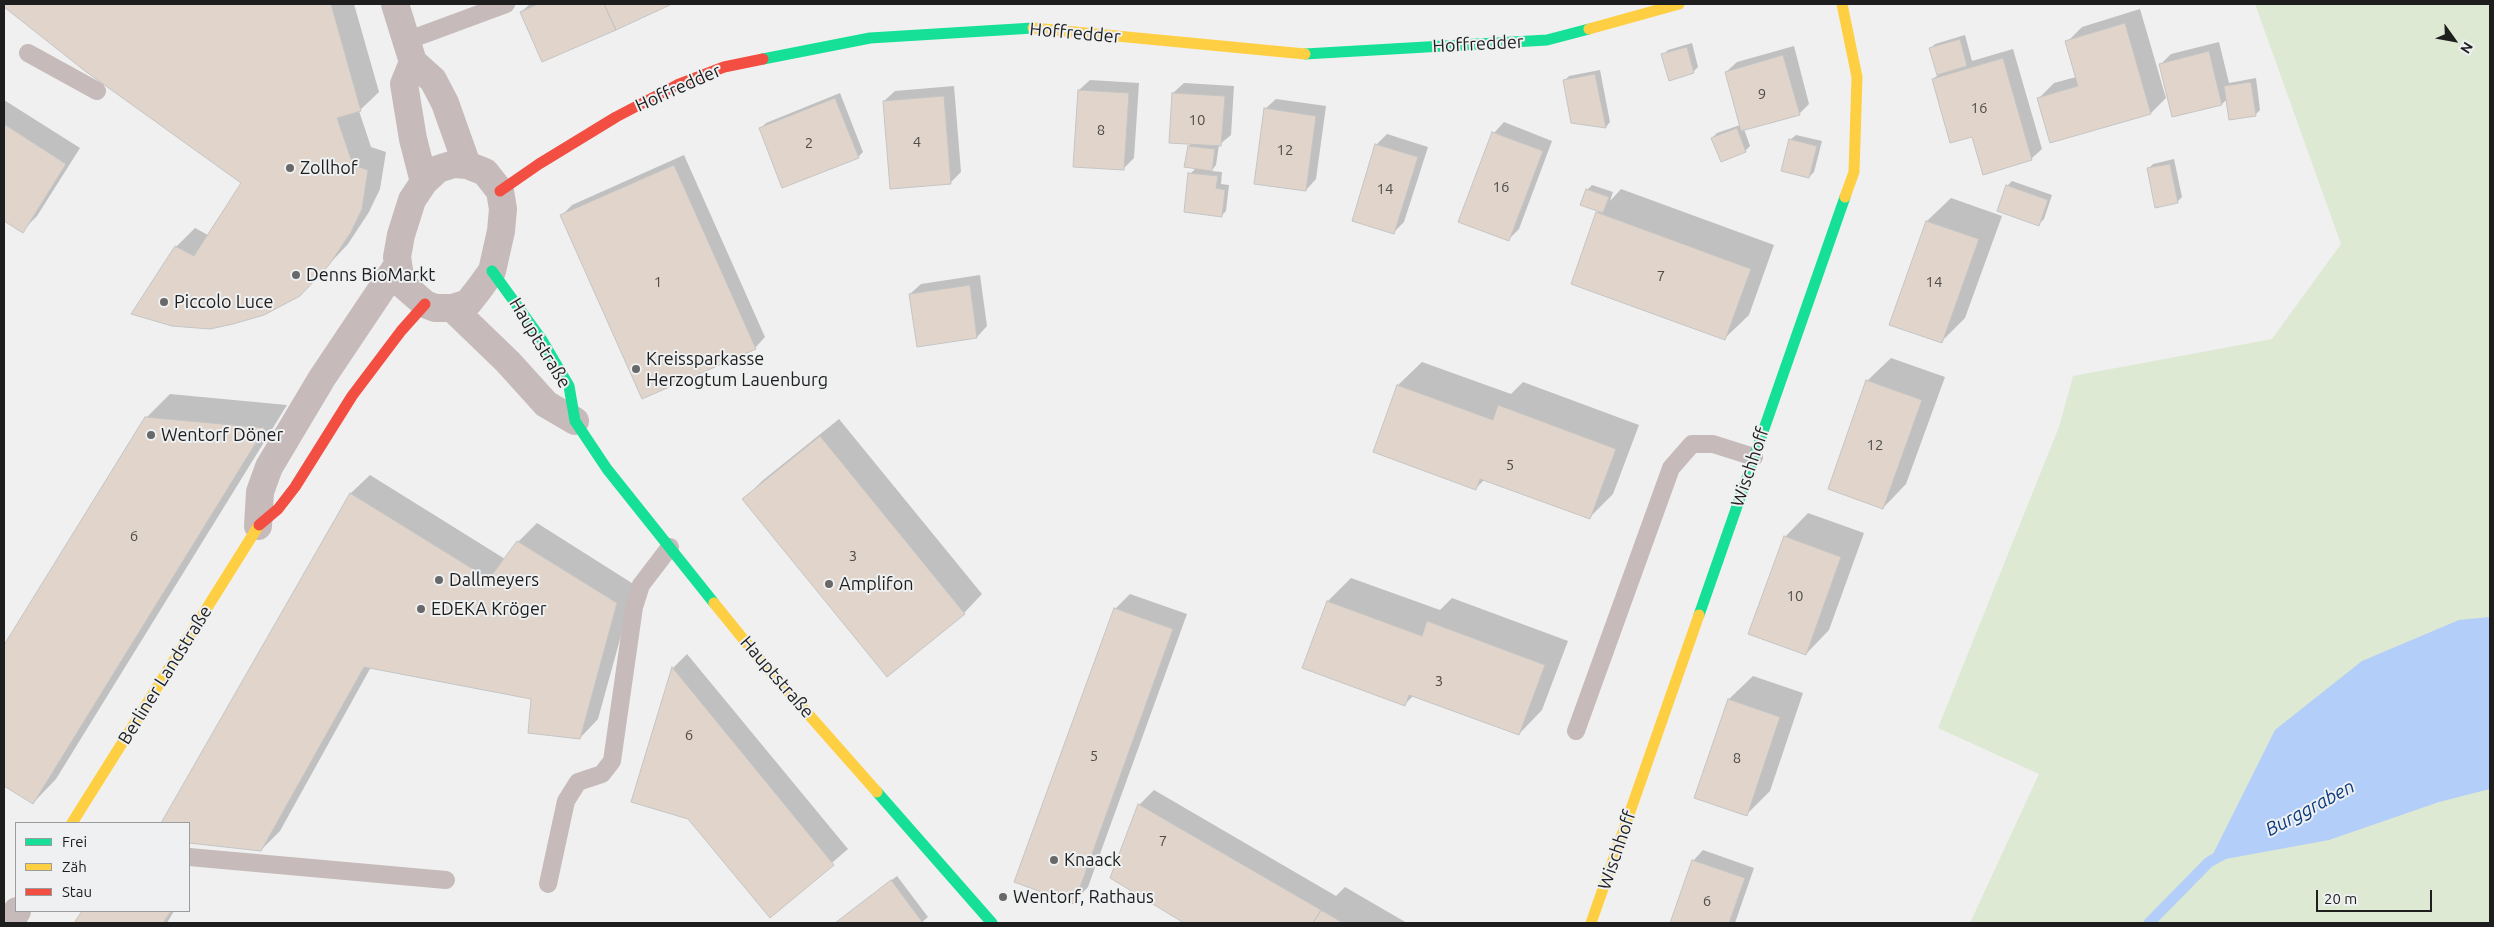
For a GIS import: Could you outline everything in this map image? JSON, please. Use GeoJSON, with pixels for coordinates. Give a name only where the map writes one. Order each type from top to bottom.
{"type":"FeatureCollection","features":[{"type":"Feature","properties":{"kind":"street"},"geometry":{"type":"LineString","coordinates":[[395,4],[410,52],[433,80],[445,104],[467,165]]}},
{"type":"Feature","properties":{"kind":"street","name":"Hoffredder"},"geometry":{"type":"LineString","coordinates":[[500,191],[539,164],[608,122],[677,85],[724,67],[870,38],[1030,28],[1304,54],[1547,40],[1679,4]]}},
{"type":"Feature","properties":{"kind":"street","name":"Wischhoff"},"geometry":{"type":"LineString","coordinates":[[1591,923],[1854,172],[1857,77],[1842,4]]}},
{"type":"Feature","properties":{"kind":"street"},"geometry":{"type":"LineString","coordinates":[[410,52],[404,84],[413,139],[424,182]]}},
{"type":"Feature","properties":{"kind":"street"},"geometry":{"type":"LineString","coordinates":[[454,164],[467,165],[485,172],[500,191],[503,209],[501,231],[492,271],[468,303],[452,308],[435,308],[425,304],[401,283],[396,266],[401,235],[412,200],[424,182],[438,169],[454,164]]}},
{"type":"Feature","properties":{"kind":"street","name":"Berliner Landstraße"},"geometry":{"type":"LineString","coordinates":[[258,526],[260,492],[269,467],[322,378],[396,266]]}},
{"type":"Feature","properties":{"kind":"street","name":"Hauptstraße"},"geometry":{"type":"LineString","coordinates":[[492,271],[542,340],[569,386],[575,421],[607,469],[756,656],[992,923]]}},
{"type":"Feature","properties":{"kind":"street","name":"Berliner Landstraße"},"geometry":{"type":"LineString","coordinates":[[73,822],[258,526],[278,509],[295,487],[352,396],[396,337],[425,304]]}},
{"type":"Feature","properties":{"kind":"street","name":"Hauptstraße"},"geometry":{"type":"LineString","coordinates":[[452,308],[508,362],[546,404],[575,421]]}},
{"type":"Feature","properties":{"kind":"street"},"geometry":{"type":"LineString","coordinates":[[10,923],[16,912]]}},
{"type":"Feature","properties":{"kind":"lane"},"geometry":{"type":"LineString","coordinates":[[410,52],[506,4]]}},
{"type":"Feature","properties":{"kind":"lane"},"geometry":{"type":"LineString","coordinates":[[28,53],[96,91]]}},
{"type":"Feature","properties":{"kind":"lane"},"geometry":{"type":"LineString","coordinates":[[1576,731],[1671,468],[1692,444],[1713,444],[1754,457]]}},
{"type":"Feature","properties":{"kind":"lane"},"geometry":{"type":"LineString","coordinates":[[548,884],[566,800],[578,782],[602,774],[612,761],[634,607],[642,585],[670,547]]}},
{"type":"Feature","properties":{"kind":"lane"},"geometry":{"type":"LineString","coordinates":[[190,857],[446,880]]}},
{"type":"Feature","properties":{"kind":"green space"},"geometry":{"type":"Polygon","coordinates":[[[2255,4],[2490,4],[2490,923],[1970,923],[2039,774],[1938,728],[2059,427],[2073,376],[2272,339],[2341,244],[2255,4]]]}},
{"type":"Feature","properties":{"kind":"water"},"geometry":{"type":"Polygon","coordinates":[[[2490,617],[2490,789],[2439,802],[2329,840],[2209,862],[2275,730],[2362,661],[2459,620],[2490,617]]]}},
{"type":"Feature","properties":{"kind":"building","name":"Zollhof"},"geometry":{"type":"Polygon","coordinates":[[[4,4],[331,4],[361,111],[337,118],[353,165],[368,170],[362,209],[351,232],[329,265],[300,296],[264,315],[233,324],[210,329],[172,326],[131,314],[175,246],[194,256],[241,183],[85,71],[4,7],[4,4]]]}},
{"type":"Feature","properties":{"kind":"building"},"geometry":{"type":"Polygon","coordinates":[[[538,4],[604,4],[616,30],[542,62],[520,12],[538,4]]]}},
{"type":"Feature","properties":{"kind":"building"},"geometry":{"type":"Polygon","coordinates":[[[604,4],[672,4],[616,30],[604,4]]]}},
{"type":"Feature","properties":{"kind":"building"},"geometry":{"type":"Polygon","coordinates":[[[2125,23],[2151,114],[2050,143],[2037,98],[2078,86],[2065,41],[2125,23]]]}},
{"type":"Feature","properties":{"kind":"building"},"geometry":{"type":"Polygon","coordinates":[[[1960,39],[1967,66],[1937,75],[1929,48],[1960,39]]]}},
{"type":"Feature","properties":{"kind":"building"},"geometry":{"type":"Polygon","coordinates":[[[1687,47],[1694,73],[1669,81],[1661,54],[1687,47]]]}},
{"type":"Feature","properties":{"kind":"building"},"geometry":{"type":"Polygon","coordinates":[[[2209,51],[2222,105],[2172,117],[2159,64],[2209,51]]]}},
{"type":"Feature","properties":{"kind":"building"},"geometry":{"type":"Polygon","coordinates":[[[1783,55],[1800,115],[1741,131],[1725,72],[1783,55]]]}},
{"type":"Feature","properties":{"kind":"building"},"geometry":{"type":"Polygon","coordinates":[[[2003,58],[2032,160],[1983,175],[1972,137],[1950,143],[1932,79],[2003,58]]]}},
{"type":"Feature","properties":{"kind":"building"},"geometry":{"type":"Polygon","coordinates":[[[1595,74],[1606,128],[1571,123],[1563,80],[1595,74]]]}},
{"type":"Feature","properties":{"kind":"building"},"geometry":{"type":"Polygon","coordinates":[[[2251,82],[2256,116],[2229,120],[2224,86],[2251,82]]]}},
{"type":"Feature","properties":{"kind":"building"},"geometry":{"type":"Polygon","coordinates":[[[1078,90],[1129,93],[1124,170],[1073,167],[1078,90]]]}},
{"type":"Feature","properties":{"kind":"building"},"geometry":{"type":"Polygon","coordinates":[[[1172,93],[1225,96],[1221,146],[1169,143],[1172,93]]]}},
{"type":"Feature","properties":{"kind":"building"},"geometry":{"type":"Polygon","coordinates":[[[944,96],[951,184],[890,189],[883,101],[944,96]]]}},
{"type":"Feature","properties":{"kind":"building"},"geometry":{"type":"Polygon","coordinates":[[[835,98],[859,158],[782,188],[759,128],[835,98]]]}},
{"type":"Feature","properties":{"kind":"building"},"geometry":{"type":"Polygon","coordinates":[[[1264,108],[1316,116],[1306,191],[1254,184],[1264,108]]]}},
{"type":"Feature","properties":{"kind":"building"},"geometry":{"type":"Polygon","coordinates":[[[4,124],[66,164],[23,233],[4,221],[4,124]]]}},
{"type":"Feature","properties":{"kind":"building"},"geometry":{"type":"Polygon","coordinates":[[[1737,128],[1746,152],[1721,162],[1711,138],[1737,128]]]}},
{"type":"Feature","properties":{"kind":"building"},"geometry":{"type":"Polygon","coordinates":[[[1492,132],[1543,151],[1509,241],[1458,222],[1492,132]]]}},
{"type":"Feature","properties":{"kind":"building"},"geometry":{"type":"Polygon","coordinates":[[[1789,139],[1817,146],[1809,178],[1781,171],[1789,139]]]}},
{"type":"Feature","properties":{"kind":"building"},"geometry":{"type":"Polygon","coordinates":[[[1375,144],[1418,157],[1394,234],[1352,221],[1375,144]]]}},
{"type":"Feature","properties":{"kind":"building"},"geometry":{"type":"Polygon","coordinates":[[[1188,146],[1215,149],[1212,171],[1184,167],[1188,146]]]}},
{"type":"Feature","properties":{"kind":"building"},"geometry":{"type":"Polygon","coordinates":[[[2170,164],[2178,203],[2155,208],[2147,168],[2170,164]]]}},
{"type":"Feature","properties":{"kind":"building"},"geometry":{"type":"Polygon","coordinates":[[[674,165],[756,349],[642,399],[560,215],[674,165]]]}},
{"type":"Feature","properties":{"kind":"building"},"geometry":{"type":"Polygon","coordinates":[[[1188,173],[1218,176],[1216,188],[1225,190],[1222,217],[1184,212],[1188,173]]]}},
{"type":"Feature","properties":{"kind":"building"},"geometry":{"type":"Polygon","coordinates":[[[2006,185],[2048,200],[2039,226],[1997,211],[2006,185]]]}},
{"type":"Feature","properties":{"kind":"building"},"geometry":{"type":"Polygon","coordinates":[[[1586,189],[1609,197],[1603,213],[1580,205],[1586,189]]]}},
{"type":"Feature","properties":{"kind":"building"},"geometry":{"type":"Polygon","coordinates":[[[1596,212],[1751,269],[1725,340],[1571,284],[1596,212]]]}},
{"type":"Feature","properties":{"kind":"building"},"geometry":{"type":"Polygon","coordinates":[[[1926,221],[1979,239],[1942,343],[1889,325],[1926,221]]]}},
{"type":"Feature","properties":{"kind":"building"},"geometry":{"type":"Polygon","coordinates":[[[970,285],[977,338],[917,347],[909,294],[970,285]]]}},
{"type":"Feature","properties":{"kind":"building"},"geometry":{"type":"Polygon","coordinates":[[[1866,380],[1922,400],[1883,509],[1828,489],[1866,380]]]}},
{"type":"Feature","properties":{"kind":"building"},"geometry":{"type":"Polygon","coordinates":[[[1397,385],[1493,420],[1498,405],[1616,449],[1590,519],[1480,479],[1476,490],[1373,452],[1397,385]]]}},
{"type":"Feature","properties":{"kind":"building"},"geometry":{"type":"Polygon","coordinates":[[[145,417],[265,428],[33,804],[4,786],[4,645],[145,417]]]}},
{"type":"Feature","properties":{"kind":"building"},"geometry":{"type":"Polygon","coordinates":[[[820,436],[965,614],[887,677],[742,499],[820,436]]]}},
{"type":"Feature","properties":{"kind":"building"},"geometry":{"type":"Polygon","coordinates":[[[350,493],[489,579],[517,541],[617,603],[580,739],[528,733],[531,699],[364,667],[261,851],[190,843],[190,822],[162,822],[350,493]]]}},
{"type":"Feature","properties":{"kind":"building"},"geometry":{"type":"Polygon","coordinates":[[[1784,536],[1841,557],[1806,655],[1748,634],[1784,536]]]}},
{"type":"Feature","properties":{"kind":"building"},"geometry":{"type":"Polygon","coordinates":[[[1327,601],[1422,636],[1427,621],[1545,665],[1519,735],[1409,695],[1405,706],[1302,668],[1327,601]]]}},
{"type":"Feature","properties":{"kind":"building"},"geometry":{"type":"Polygon","coordinates":[[[1114,608],[1173,629],[1074,904],[1014,882],[1114,608]]]}},
{"type":"Feature","properties":{"kind":"building"},"geometry":{"type":"Polygon","coordinates":[[[672,667],[834,865],[770,918],[688,819],[631,802],[672,667]]]}},
{"type":"Feature","properties":{"kind":"building"},"geometry":{"type":"Polygon","coordinates":[[[1728,699],[1780,717],[1747,816],[1694,798],[1728,699]]]}},
{"type":"Feature","properties":{"kind":"building"},"geometry":{"type":"Polygon","coordinates":[[[1138,804],[1321,910],[1313,923],[1184,923],[1110,878],[1138,804]]]}},
{"type":"Feature","properties":{"kind":"building"},"geometry":{"type":"Polygon","coordinates":[[[1692,860],[1745,878],[1729,923],[1670,923],[1692,860]]]}},
{"type":"Feature","properties":{"kind":"building"},"geometry":{"type":"Polygon","coordinates":[[[891,880],[923,923],[835,923],[891,880]]]}},
{"type":"Feature","properties":{"kind":"building"},"geometry":{"type":"Polygon","coordinates":[[[1321,910],[1343,923],[1313,923],[1321,910]]]}},
{"type":"Feature","properties":{"kind":"building"},"geometry":{"type":"Polygon","coordinates":[[[81,912],[170,912],[163,923],[74,923],[81,912]]]}},
{"type":"Feature","properties":{"kind":"waterway","name":"Burggraben"},"geometry":{"type":"LineString","coordinates":[[2149,923],[2209,862],[2222,855]]}},
{"type":"Feature","properties":{"kind":"traffic: fast"},"geometry":{"type":"LineString","coordinates":[[763,59],[870,38],[1033,28]]}},
{"type":"Feature","properties":{"kind":"traffic: fast"},"geometry":{"type":"LineString","coordinates":[[1305,54],[1547,40],[1589,29]]}},
{"type":"Feature","properties":{"kind":"traffic: fast"},"geometry":{"type":"LineString","coordinates":[[1699,615],[1845,197]]}},
{"type":"Feature","properties":{"kind":"traffic: fast"},"geometry":{"type":"LineString","coordinates":[[492,271],[542,340],[569,386],[575,421],[607,469],[714,603]]}},
{"type":"Feature","properties":{"kind":"traffic: fast"},"geometry":{"type":"LineString","coordinates":[[877,792],[992,923]]}},
{"type":"Feature","properties":{"kind":"traffic: slow"},"geometry":{"type":"LineString","coordinates":[[1589,29],[1679,4]]}},
{"type":"Feature","properties":{"kind":"traffic: slow"},"geometry":{"type":"LineString","coordinates":[[1842,4],[1857,77],[1854,172],[1845,197]]}},
{"type":"Feature","properties":{"kind":"traffic: slow"},"geometry":{"type":"LineString","coordinates":[[1033,28],[1305,54]]}},
{"type":"Feature","properties":{"kind":"traffic: slow"},"geometry":{"type":"LineString","coordinates":[[73,822],[259,525]]}},
{"type":"Feature","properties":{"kind":"traffic: slow"},"geometry":{"type":"LineString","coordinates":[[714,603],[757,656],[877,792]]}},
{"type":"Feature","properties":{"kind":"traffic: slow"},"geometry":{"type":"LineString","coordinates":[[1591,923],[1699,615]]}},
{"type":"Feature","properties":{"kind":"traffic: jam"},"geometry":{"type":"LineString","coordinates":[[500,191],[539,164],[616,117],[677,85],[724,67],[763,59]]}},
{"type":"Feature","properties":{"kind":"traffic: jam"},"geometry":{"type":"LineString","coordinates":[[259,525],[278,509],[295,487],[352,396],[401,331],[425,304]]}},
{"type":"Feature","properties":{"kind":"place","name":"Zollhof"},"geometry":{"type":"Point","coordinates":[290,168]}},
{"type":"Feature","properties":{"kind":"place","name":"Denns BioMarkt"},"geometry":{"type":"Point","coordinates":[296,275]}},
{"type":"Feature","properties":{"kind":"place","name":"Piccolo Luce"},"geometry":{"type":"Point","coordinates":[164,302]}},
{"type":"Feature","properties":{"kind":"place","name":"Kreissparkasse Herzogtum Lauenburg"},"geometry":{"type":"Point","coordinates":[636,369]}},
{"type":"Feature","properties":{"kind":"place","name":"Wentorf Döner"},"geometry":{"type":"Point","coordinates":[151,435]}},
{"type":"Feature","properties":{"kind":"place","name":"Dallmeyers"},"geometry":{"type":"Point","coordinates":[439,580]}},
{"type":"Feature","properties":{"kind":"place","name":"Amplifon"},"geometry":{"type":"Point","coordinates":[829,584]}},
{"type":"Feature","properties":{"kind":"place","name":"EDEKA Kröger"},"geometry":{"type":"Point","coordinates":[421,609]}},
{"type":"Feature","properties":{"kind":"place","name":"Knaack"},"geometry":{"type":"Point","coordinates":[1054,860]}},
{"type":"Feature","properties":{"kind":"place","name":"Wentorf, Rathaus"},"geometry":{"type":"Point","coordinates":[1003,897]}}]}
